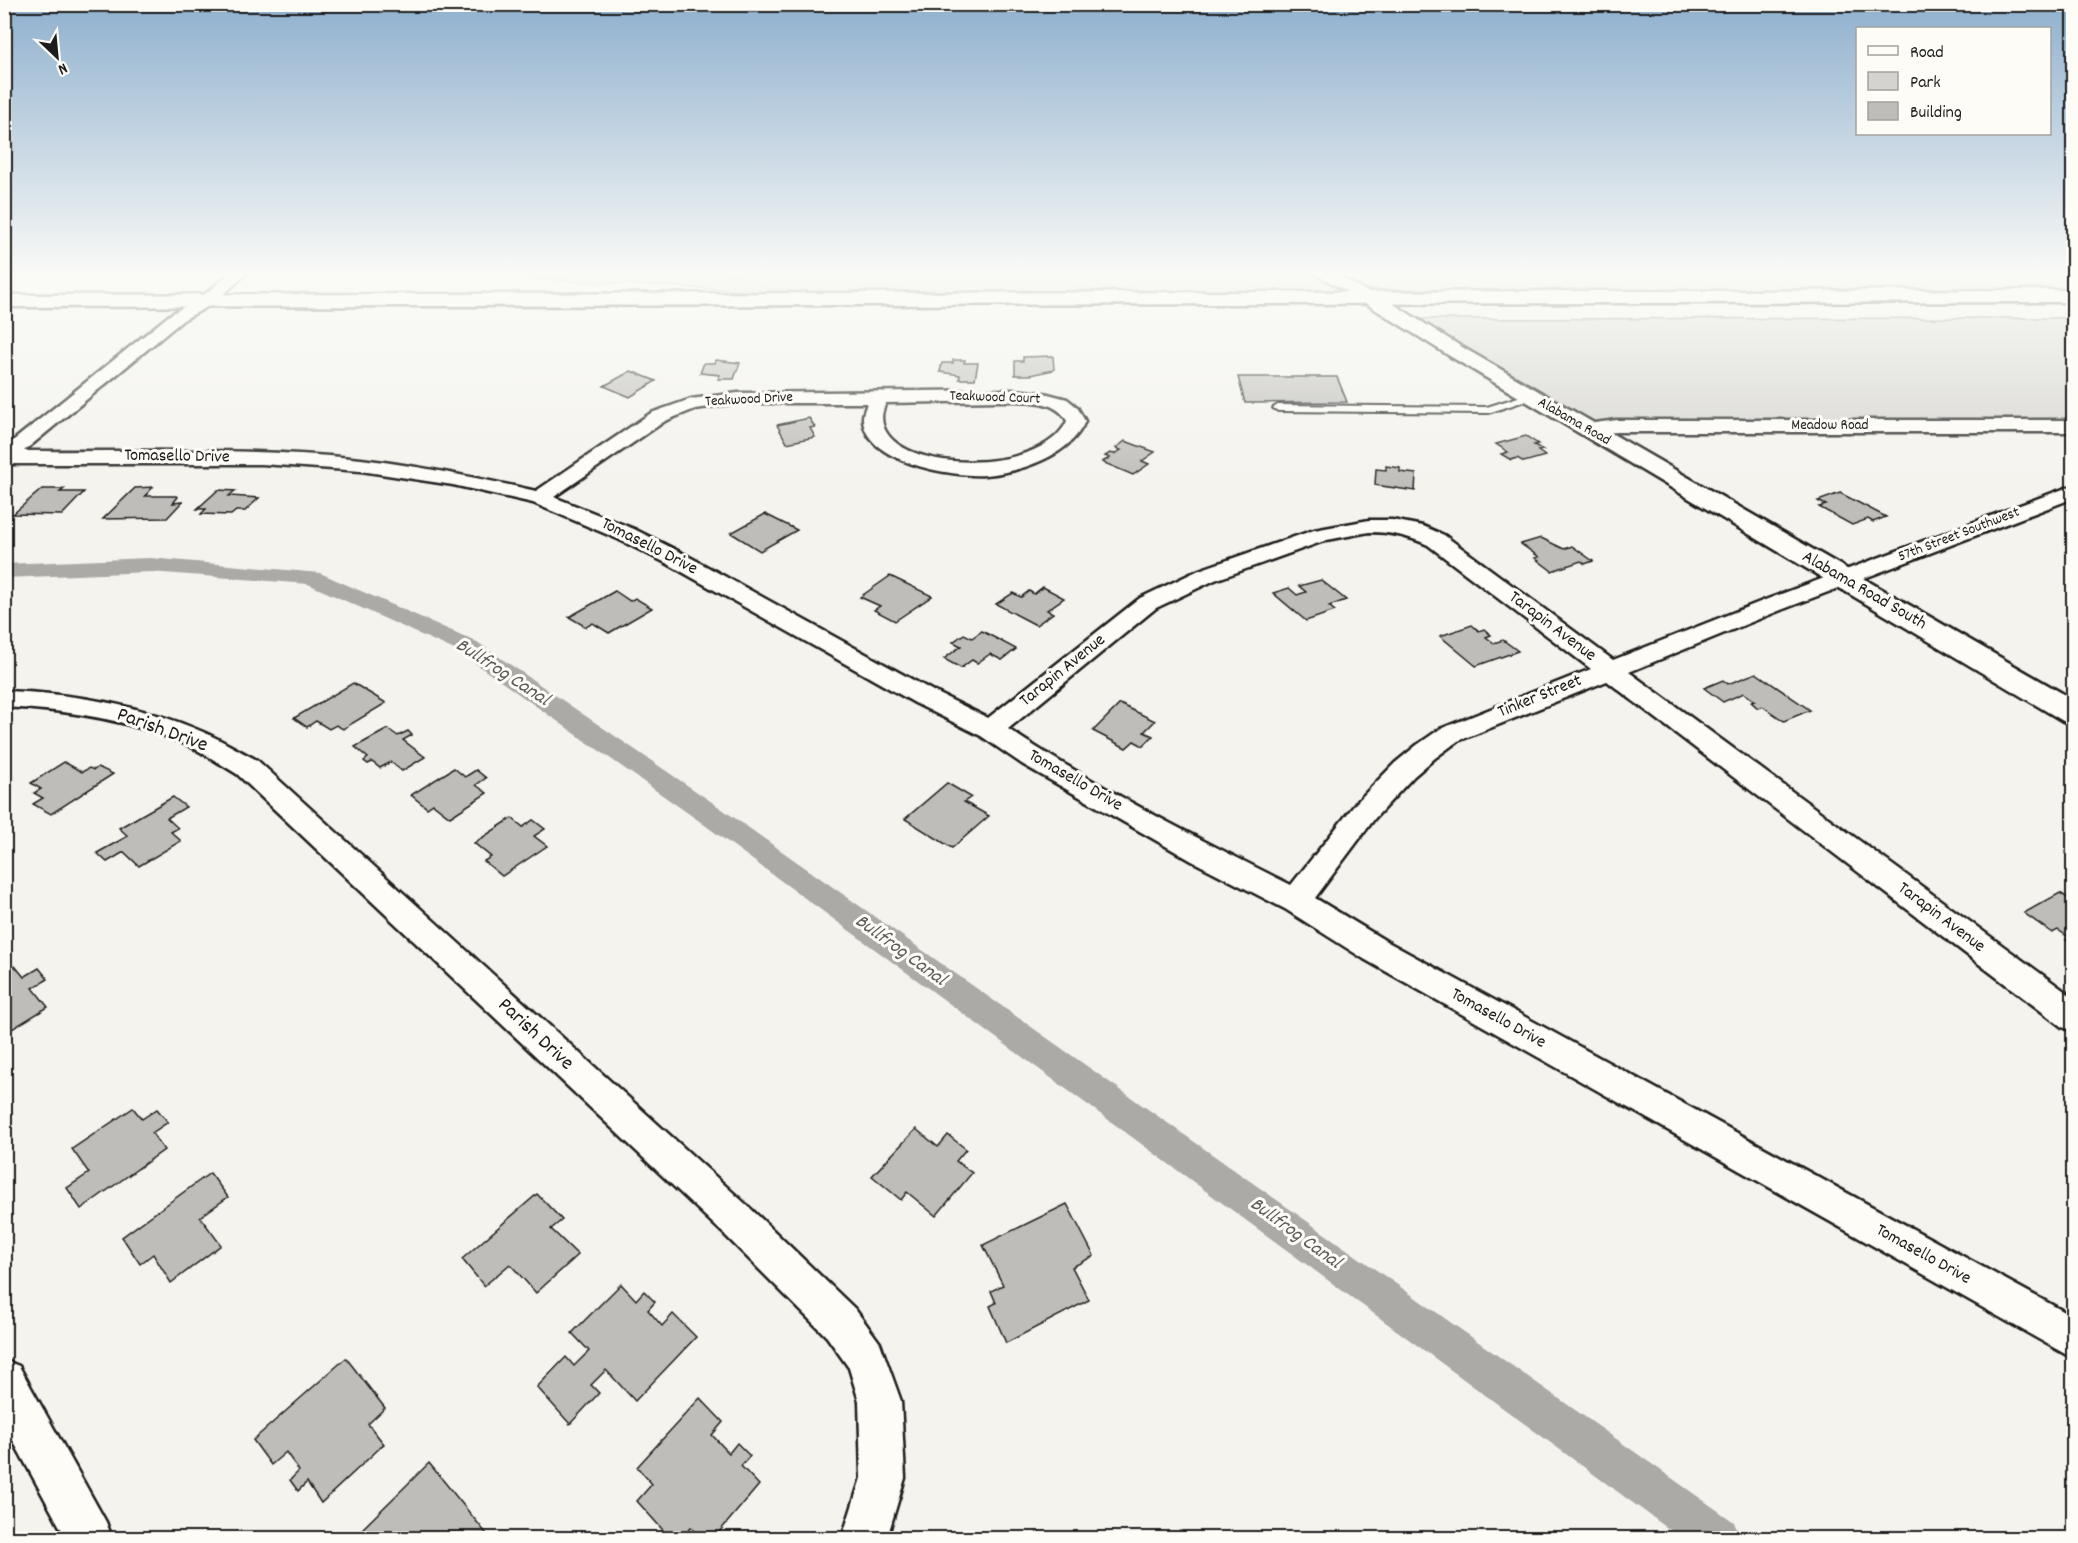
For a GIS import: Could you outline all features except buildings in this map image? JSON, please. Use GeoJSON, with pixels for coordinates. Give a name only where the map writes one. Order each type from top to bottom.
{"type":"FeatureCollection","features":[{"type":"Feature","properties":{"kind":"main road","name":"Alabama Road"},"geometry":{"type":"LineString","coordinates":[[1447,345],[1654,469]]}},
{"type":"Feature","properties":{"kind":"main road","name":"Alabama Road South"},"geometry":{"type":"LineString","coordinates":[[1654,469],[2073,714]]}},
{"type":"Feature","properties":{"kind":"street"},"geometry":{"type":"LineString","coordinates":[[5,457],[143,345]]}},
{"type":"Feature","properties":{"kind":"street","name":"Teakwood Court"},"geometry":{"type":"LineString","coordinates":[[1033,397],[1058,402],[1072,411],[1076,421],[1073,430],[1062,440],[1029,458],[1002,467],[956,469],[914,459],[884,442],[875,431],[872,420],[873,407],[878,399],[1033,397]]}},
{"type":"Feature","properties":{"kind":"street","name":"Teakwood Drive"},"geometry":{"type":"LineString","coordinates":[[539,498],[658,417],[691,404],[738,398],[878,399]]}},
{"type":"Feature","properties":{"kind":"street","name":"Meadow Road"},"geometry":{"type":"LineString","coordinates":[[1587,429],[1617,426],[2073,426]]}},
{"type":"Feature","properties":{"kind":"street","name":"Tomasello Drive"},"geometry":{"type":"LineString","coordinates":[[5,457],[262,458],[361,465],[453,479],[539,498],[626,534],[676,559],[924,697],[990,730],[1031,757],[1192,847],[1296,901],[1385,956],[2073,1339]]}},
{"type":"Feature","properties":{"kind":"street","name":"57th Street Southwest"},"geometry":{"type":"LineString","coordinates":[[1845,580],[2073,491]]}},
{"type":"Feature","properties":{"kind":"street","name":"Tarapin Avenue"},"geometry":{"type":"LineString","coordinates":[[990,730],[1063,669],[1148,603],[1207,575],[1322,535],[1369,526],[1403,529],[1436,540],[2073,1017]]}},
{"type":"Feature","properties":{"kind":"street","name":"Tinker Street"},"geometry":{"type":"LineString","coordinates":[[1296,901],[1388,783],[1426,749],[1476,723],[1773,605],[1845,580]]}},
{"type":"Feature","properties":{"kind":"street","name":"Parish Drive"},"geometry":{"type":"LineString","coordinates":[[4,699],[67,703],[134,716],[195,739],[247,767],[753,1237],[841,1323],[866,1357],[880,1401],[883,1478],[865,1539]]}},
{"type":"Feature","properties":{"kind":"street"},"geometry":{"type":"LineString","coordinates":[[4,1381],[90,1539]]}},
{"type":"Feature","properties":{"kind":"lane"},"geometry":{"type":"LineString","coordinates":[[1278,408],[1488,410],[1531,396]]}},
{"type":"Feature","properties":{"kind":"green space"},"geometry":{"type":"Polygon","coordinates":[[[1457,345],[2073,345],[2073,424],[1604,433],[1457,345]]]}},
{"type":"Feature","properties":{"kind":"waterway","name":"Bullfrog Canal"},"geometry":{"type":"LineString","coordinates":[[4,571],[150,565],[312,578],[468,647],[712,816],[1718,1538]]}}]}
